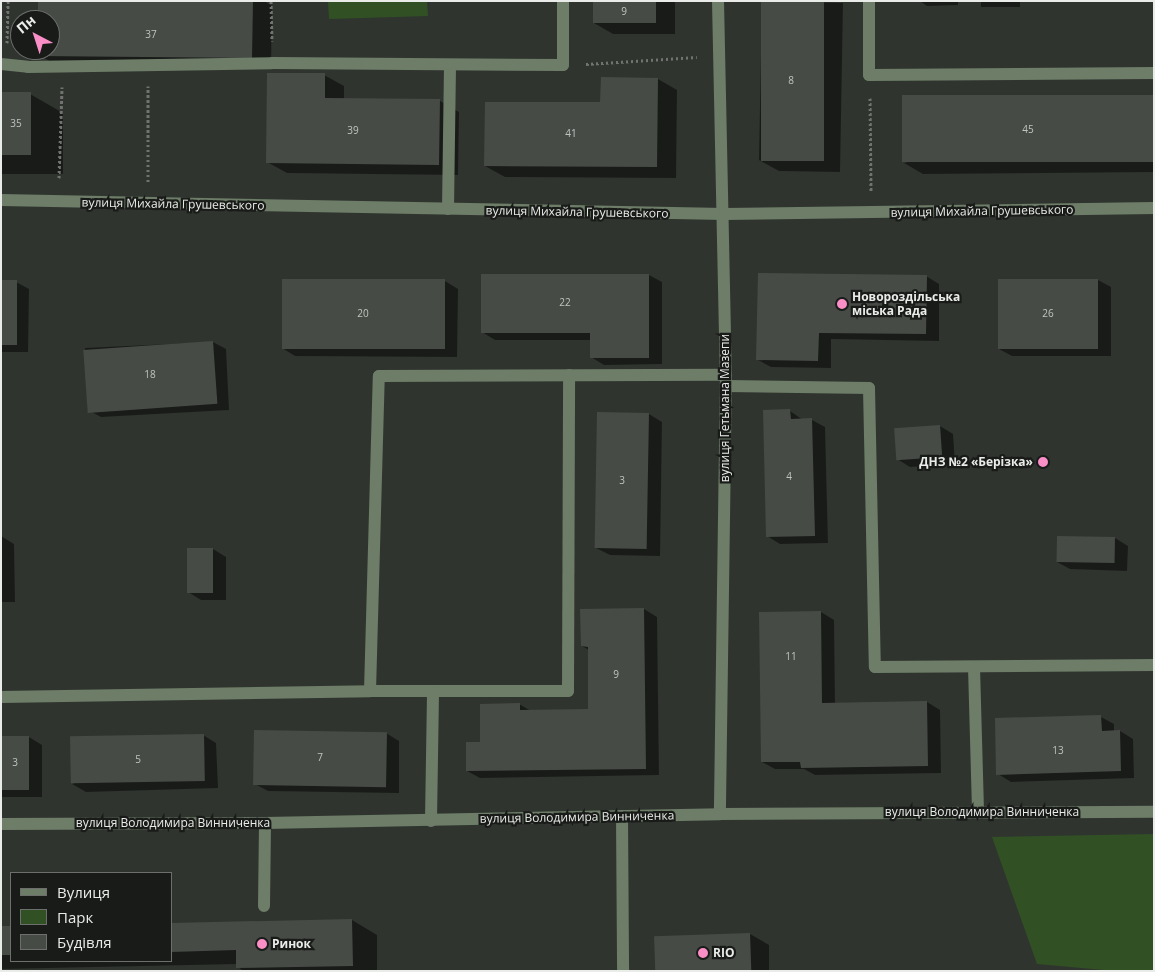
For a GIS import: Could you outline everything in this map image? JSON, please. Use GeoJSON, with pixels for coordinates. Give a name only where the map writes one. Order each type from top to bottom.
{"type":"FeatureCollection","features":[{"type":"Feature","properties":{"kind":"street"},"geometry":{"type":"LineString","coordinates":[[4,64],[28,67],[272,63],[564,65],[563,1]]}},
{"type":"Feature","properties":{"kind":"street","name":"вулиця Гетьмана Мазепи"},"geometry":{"type":"LineString","coordinates":[[718,1],[724,214],[726,380],[720,814]]}},
{"type":"Feature","properties":{"kind":"street"},"geometry":{"type":"LineString","coordinates":[[869,1],[869,75],[1154,73]]}},
{"type":"Feature","properties":{"kind":"street"},"geometry":{"type":"LineString","coordinates":[[448,209],[450,65]]}},
{"type":"Feature","properties":{"kind":"street","name":"вулиця Михайла Грушевського"},"geometry":{"type":"LineString","coordinates":[[1,200],[724,214],[1154,208]]}},
{"type":"Feature","properties":{"kind":"street"},"geometry":{"type":"LineString","coordinates":[[1,697],[370,691],[568,691],[569,375]]}},
{"type":"Feature","properties":{"kind":"street"},"geometry":{"type":"LineString","coordinates":[[370,691],[379,376],[569,375],[726,380],[870,388],[874,667],[1154,665]]}},
{"type":"Feature","properties":{"kind":"street"},"geometry":{"type":"LineString","coordinates":[[974,666],[978,812]]}},
{"type":"Feature","properties":{"kind":"street"},"geometry":{"type":"LineString","coordinates":[[431,820],[433,692]]}},
{"type":"Feature","properties":{"kind":"street","name":"вулиця Володимира Винниченка"},"geometry":{"type":"LineString","coordinates":[[1,824],[265,823],[720,814],[1154,812]]}},
{"type":"Feature","properties":{"kind":"street"},"geometry":{"type":"LineString","coordinates":[[622,816],[623,971]]}},
{"type":"Feature","properties":{"kind":"street"},"geometry":{"type":"LineString","coordinates":[[264,906],[265,823]]}},
{"type":"Feature","properties":{"kind":"path"},"geometry":{"type":"LineString","coordinates":[[4,64],[8,1]]}},
{"type":"Feature","properties":{"kind":"path"},"geometry":{"type":"LineString","coordinates":[[271,1],[272,63]]}},
{"type":"Feature","properties":{"kind":"path"},"geometry":{"type":"LineString","coordinates":[[564,65],[720,56]]}},
{"type":"Feature","properties":{"kind":"path"},"geometry":{"type":"LineString","coordinates":[[148,65],[148,203]]}},
{"type":"Feature","properties":{"kind":"path"},"geometry":{"type":"LineString","coordinates":[[59,202],[63,67]]}},
{"type":"Feature","properties":{"kind":"path"},"geometry":{"type":"LineString","coordinates":[[869,75],[872,212]]}},
{"type":"Feature","properties":{"kind":"green space"},"geometry":{"type":"Polygon","coordinates":[[[328,1],[427,1],[428,16],[329,19],[328,1]]]}},
{"type":"Feature","properties":{"kind":"green space"},"geometry":{"type":"Polygon","coordinates":[[[1154,834],[1154,971],[1115,971],[1037,964],[992,837],[1154,834]]]}},
{"type":"Feature","properties":{"kind":"building"},"geometry":{"type":"Polygon","coordinates":[[[38,1],[253,1],[252,58],[60,56],[60,10],[38,10],[38,1]]]}},
{"type":"Feature","properties":{"kind":"building"},"geometry":{"type":"Polygon","coordinates":[[[593,1],[656,1],[656,23],[593,23],[593,1]]]}},
{"type":"Feature","properties":{"kind":"building"},"geometry":{"type":"Polygon","coordinates":[[[761,1],[824,1],[824,161],[761,161],[761,1]]]}},
{"type":"Feature","properties":{"kind":"building"},"geometry":{"type":"Polygon","coordinates":[[[267,73],[325,73],[325,98],[440,99],[439,165],[266,163],[267,73]]]}},
{"type":"Feature","properties":{"kind":"building"},"geometry":{"type":"Polygon","coordinates":[[[601,77],[658,78],[657,167],[484,166],[485,102],[600,102],[601,77]]]}},
{"type":"Feature","properties":{"kind":"building"},"geometry":{"type":"Polygon","coordinates":[[[1,92],[31,92],[31,155],[1,155],[1,92]]]}},
{"type":"Feature","properties":{"kind":"building"},"geometry":{"type":"Polygon","coordinates":[[[902,95],[1154,95],[1154,162],[902,162],[902,95]]]}},
{"type":"Feature","properties":{"kind":"building","name":"Новороздільська міська Рада"},"geometry":{"type":"Polygon","coordinates":[[[758,273],[927,275],[926,334],[819,333],[818,361],[756,360],[758,273]]]}},
{"type":"Feature","properties":{"kind":"building"},"geometry":{"type":"Polygon","coordinates":[[[481,274],[649,274],[649,358],[590,358],[590,333],[481,333],[481,274]]]}},
{"type":"Feature","properties":{"kind":"building"},"geometry":{"type":"Polygon","coordinates":[[[282,279],[445,279],[445,349],[282,349],[282,279]]]}},
{"type":"Feature","properties":{"kind":"building"},"geometry":{"type":"Polygon","coordinates":[[[998,279],[1098,279],[1098,349],[998,349],[998,279]]]}},
{"type":"Feature","properties":{"kind":"building"},"geometry":{"type":"Polygon","coordinates":[[[1,280],[17,280],[17,345],[1,345],[1,280]]]}},
{"type":"Feature","properties":{"kind":"building"},"geometry":{"type":"Polygon","coordinates":[[[213,341],[217,404],[88,413],[83,350],[213,341]]]}},
{"type":"Feature","properties":{"kind":"building"},"geometry":{"type":"Polygon","coordinates":[[[790,409],[791,419],[812,418],[815,536],[766,537],[763,410],[790,409]]]}},
{"type":"Feature","properties":{"kind":"building"},"geometry":{"type":"Polygon","coordinates":[[[597,412],[649,413],[647,549],[595,548],[597,412]]]}},
{"type":"Feature","properties":{"kind":"building"},"geometry":{"type":"Polygon","coordinates":[[[940,425],[942,457],[896,460],[894,428],[940,425]]]}},
{"type":"Feature","properties":{"kind":"building"},"geometry":{"type":"Polygon","coordinates":[[[1057,536],[1115,537],[1115,563],[1057,562],[1057,536]]]}},
{"type":"Feature","properties":{"kind":"building"},"geometry":{"type":"Polygon","coordinates":[[[187,548],[213,548],[213,593],[187,593],[187,548]]]}},
{"type":"Feature","properties":{"kind":"building"},"geometry":{"type":"Polygon","coordinates":[[[644,608],[646,769],[466,771],[466,742],[480,742],[480,704],[520,703],[520,710],[588,709],[588,647],[581,646],[580,609],[644,608]]]}},
{"type":"Feature","properties":{"kind":"building"},"geometry":{"type":"Polygon","coordinates":[[[821,611],[822,703],[927,701],[928,766],[801,768],[800,762],[761,762],[759,612],[821,611]]]}},
{"type":"Feature","properties":{"kind":"building"},"geometry":{"type":"Polygon","coordinates":[[[1101,715],[1102,731],[1120,730],[1121,771],[996,775],[995,718],[1101,715]]]}},
{"type":"Feature","properties":{"kind":"building"},"geometry":{"type":"Polygon","coordinates":[[[254,730],[387,732],[386,787],[253,785],[254,730]]]}},
{"type":"Feature","properties":{"kind":"building"},"geometry":{"type":"Polygon","coordinates":[[[204,734],[205,781],[71,783],[70,736],[204,734]]]}},
{"type":"Feature","properties":{"kind":"building"},"geometry":{"type":"Polygon","coordinates":[[[1,736],[29,736],[29,790],[1,790],[1,736]]]}},
{"type":"Feature","properties":{"kind":"building","name":"Ринок"},"geometry":{"type":"Polygon","coordinates":[[[352,919],[353,966],[236,968],[236,950],[172,952],[172,923],[352,919]]]}},
{"type":"Feature","properties":{"kind":"building"},"geometry":{"type":"Polygon","coordinates":[[[1,926],[10,926],[10,955],[1,955],[1,926]]]}},
{"type":"Feature","properties":{"kind":"building","name":"RIO"},"geometry":{"type":"Polygon","coordinates":[[[750,933],[751,971],[655,971],[654,936],[750,933]]]}},
{"type":"Feature","properties":{"kind":"place","name":"Новороздільська міська Рада"},"geometry":{"type":"Point","coordinates":[842,304]}},
{"type":"Feature","properties":{"kind":"place","name":"ДНЗ №2 «Берізка»"},"geometry":{"type":"Point","coordinates":[1043,462]}},
{"type":"Feature","properties":{"kind":"place","name":"Ринок"},"geometry":{"type":"Point","coordinates":[262,944]}},
{"type":"Feature","properties":{"kind":"place","name":"RIO"},"geometry":{"type":"Point","coordinates":[703,953]}}]}
